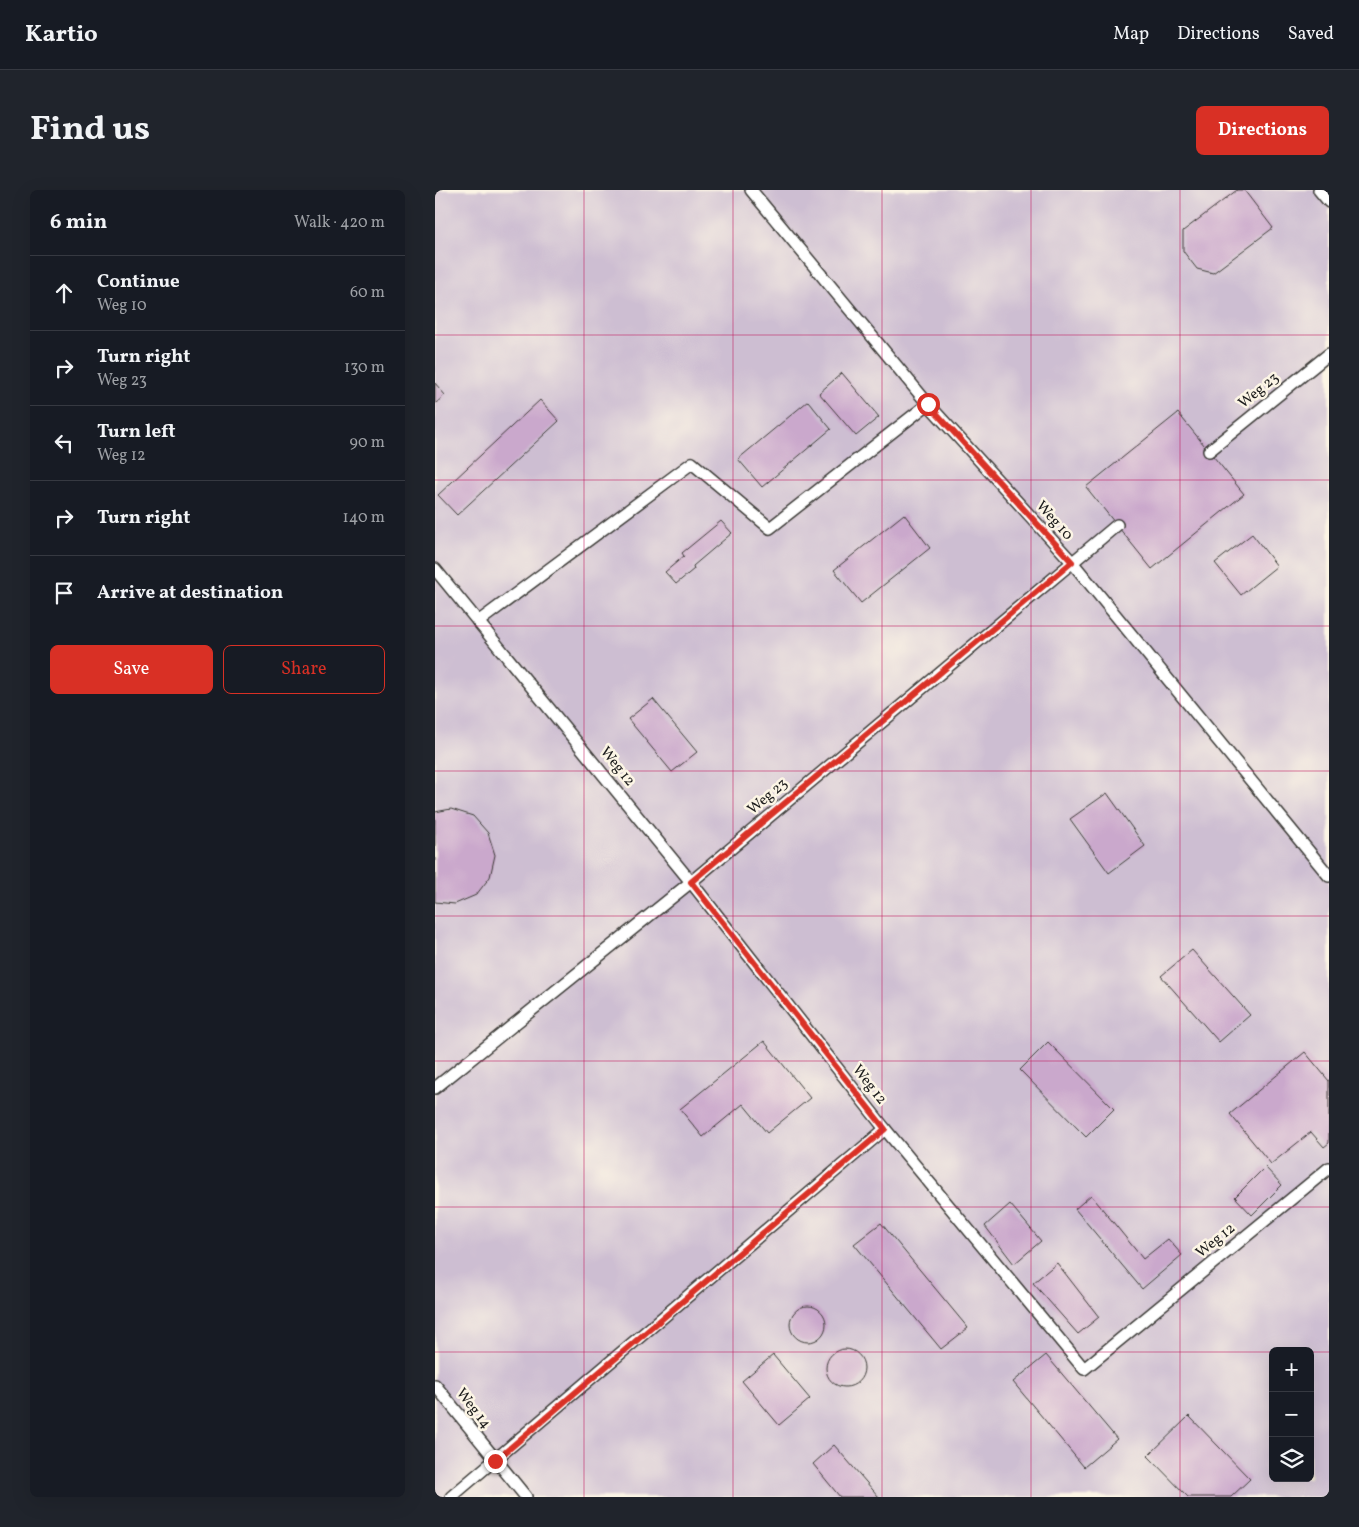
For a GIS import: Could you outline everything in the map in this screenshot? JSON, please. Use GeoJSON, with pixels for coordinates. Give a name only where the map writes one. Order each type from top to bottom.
{"type":"FeatureCollection","features":[{"type":"Feature","properties":{"kind":"lane","name":"Weg 10"},"geometry":{"type":"LineString","coordinates":[[751,190],[928,404],[1072,562],[1329,876]]}},
{"type":"Feature","properties":{"kind":"lane"},"geometry":{"type":"LineString","coordinates":[[1319,190],[1329,202]]}},
{"type":"Feature","properties":{"kind":"lane","name":"Weg 23"},"geometry":{"type":"LineString","coordinates":[[1209,451],[1329,354]]}},
{"type":"Feature","properties":{"kind":"lane"},"geometry":{"type":"LineString","coordinates":[[478,622],[692,463],[770,528],[928,404]]}},
{"type":"Feature","properties":{"kind":"lane","name":"Weg 23"},"geometry":{"type":"LineString","coordinates":[[435,1088],[691,882],[1117,526]]}},
{"type":"Feature","properties":{"kind":"lane","name":"Weg 12"},"geometry":{"type":"LineString","coordinates":[[435,569],[691,882],[885,1129],[1084,1369],[1329,1168]]}},
{"type":"Feature","properties":{"kind":"lane"},"geometry":{"type":"LineString","coordinates":[[451,1497],[885,1129]]}},
{"type":"Feature","properties":{"kind":"lane","name":"Weg 14"},"geometry":{"type":"LineString","coordinates":[[435,1384],[495,1461],[526,1497]]}},
{"type":"Feature","properties":{"kind":"shaded area"},"geometry":{"type":"Polygon","coordinates":[[[435,190],[1329,190],[1329,1497],[435,1497],[435,190]]]}},
{"type":"Feature","properties":{"kind":"building"},"geometry":{"type":"Polygon","coordinates":[[[1237,190],[1244,190],[1273,228],[1213,273],[1197,269],[1183,251],[1183,231],[1237,190]]]}},
{"type":"Feature","properties":{"kind":"building"},"geometry":{"type":"Polygon","coordinates":[[[842,373],[879,417],[856,436],[819,393],[842,373]]]}},
{"type":"Feature","properties":{"kind":"building"},"geometry":{"type":"Polygon","coordinates":[[[435,383],[445,395],[435,404],[435,383]]]}},
{"type":"Feature","properties":{"kind":"building"},"geometry":{"type":"Polygon","coordinates":[[[540,400],[559,421],[457,515],[438,495],[540,400]]]}},
{"type":"Feature","properties":{"kind":"building"},"geometry":{"type":"Polygon","coordinates":[[[808,401],[831,429],[762,487],[738,459],[808,401]]]}},
{"type":"Feature","properties":{"kind":"building"},"geometry":{"type":"Polygon","coordinates":[[[1178,413],[1244,494],[1152,569],[1086,487],[1178,413]]]}},
{"type":"Feature","properties":{"kind":"building"},"geometry":{"type":"Polygon","coordinates":[[[904,514],[930,548],[861,603],[834,570],[904,514]]]}},
{"type":"Feature","properties":{"kind":"building"},"geometry":{"type":"Polygon","coordinates":[[[721,521],[732,533],[693,566],[694,569],[676,584],[665,572],[684,556],[682,553],[721,521]]]}},
{"type":"Feature","properties":{"kind":"building"},"geometry":{"type":"Polygon","coordinates":[[[1252,534],[1277,566],[1241,595],[1215,563],[1252,534]]]}},
{"type":"Feature","properties":{"kind":"building"},"geometry":{"type":"Polygon","coordinates":[[[653,699],[697,752],[672,772],[628,719],[653,699]]]}},
{"type":"Feature","properties":{"kind":"building"},"geometry":{"type":"Polygon","coordinates":[[[1107,793],[1145,846],[1109,873],[1070,819],[1107,793]]]}},
{"type":"Feature","properties":{"kind":"building"},"geometry":{"type":"Polygon","coordinates":[[[451,809],[473,816],[488,833],[495,855],[490,877],[476,895],[455,904],[435,902],[435,812],[451,809]]]}},
{"type":"Feature","properties":{"kind":"building"},"geometry":{"type":"Polygon","coordinates":[[[1192,950],[1250,1015],[1219,1042],[1161,976],[1192,950]]]}},
{"type":"Feature","properties":{"kind":"building"},"geometry":{"type":"Polygon","coordinates":[[[764,1041],[810,1098],[767,1133],[743,1104],[703,1137],[680,1109],[764,1041]]]}},
{"type":"Feature","properties":{"kind":"building"},"geometry":{"type":"Polygon","coordinates":[[[1048,1042],[1114,1109],[1086,1137],[1020,1070],[1048,1042]]]}},
{"type":"Feature","properties":{"kind":"building"},"geometry":{"type":"Polygon","coordinates":[[[1305,1052],[1329,1081],[1329,1143],[1324,1147],[1311,1132],[1271,1164],[1230,1114],[1305,1052]]]}},
{"type":"Feature","properties":{"kind":"building"},"geometry":{"type":"Polygon","coordinates":[[[1265,1167],[1282,1185],[1252,1215],[1235,1197],[1265,1167]]]}},
{"type":"Feature","properties":{"kind":"building"},"geometry":{"type":"Polygon","coordinates":[[[1091,1195],[1143,1259],[1168,1239],[1182,1255],[1142,1289],[1075,1209],[1091,1195]]]}},
{"type":"Feature","properties":{"kind":"building"},"geometry":{"type":"Polygon","coordinates":[[[1010,1204],[1041,1241],[1014,1264],[985,1226],[1010,1204]]]}},
{"type":"Feature","properties":{"kind":"building"},"geometry":{"type":"Polygon","coordinates":[[[881,1223],[968,1328],[941,1349],[854,1244],[881,1223]]]}},
{"type":"Feature","properties":{"kind":"building"},"geometry":{"type":"Polygon","coordinates":[[[1057,1263],[1099,1317],[1078,1334],[1033,1283],[1057,1263]]]}},
{"type":"Feature","properties":{"kind":"building"},"geometry":{"type":"Polygon","coordinates":[[[808,1306],[815,1307],[821,1311],[825,1317],[825,1331],[821,1337],[815,1341],[808,1342],[801,1341],[795,1337],[791,1331],[790,1324],[791,1317],[795,1311],[801,1307],[808,1306]]]}},
{"type":"Feature","properties":{"kind":"building"},"geometry":{"type":"Polygon","coordinates":[[[845,1349],[859,1354],[864,1368],[859,1382],[845,1387],[831,1382],[826,1368],[831,1354],[845,1349]]]}},
{"type":"Feature","properties":{"kind":"building"},"geometry":{"type":"Polygon","coordinates":[[[773,1355],[810,1399],[779,1425],[742,1381],[773,1355]]]}},
{"type":"Feature","properties":{"kind":"building"},"geometry":{"type":"Polygon","coordinates":[[[1046,1355],[1117,1439],[1084,1467],[1013,1382],[1046,1355]]]}},
{"type":"Feature","properties":{"kind":"building"},"geometry":{"type":"Polygon","coordinates":[[[1189,1416],[1250,1479],[1231,1497],[1188,1497],[1148,1456],[1189,1416]]]}},
{"type":"Feature","properties":{"kind":"building"},"geometry":{"type":"Polygon","coordinates":[[[834,1445],[879,1497],[840,1497],[813,1464],[834,1445]]]}},
{"type":"Feature","properties":{"kind":"route"},"geometry":{"type":"LineString","coordinates":[[495,1461],[885,1129],[691,882],[1072,562],[928,404]]}}]}
